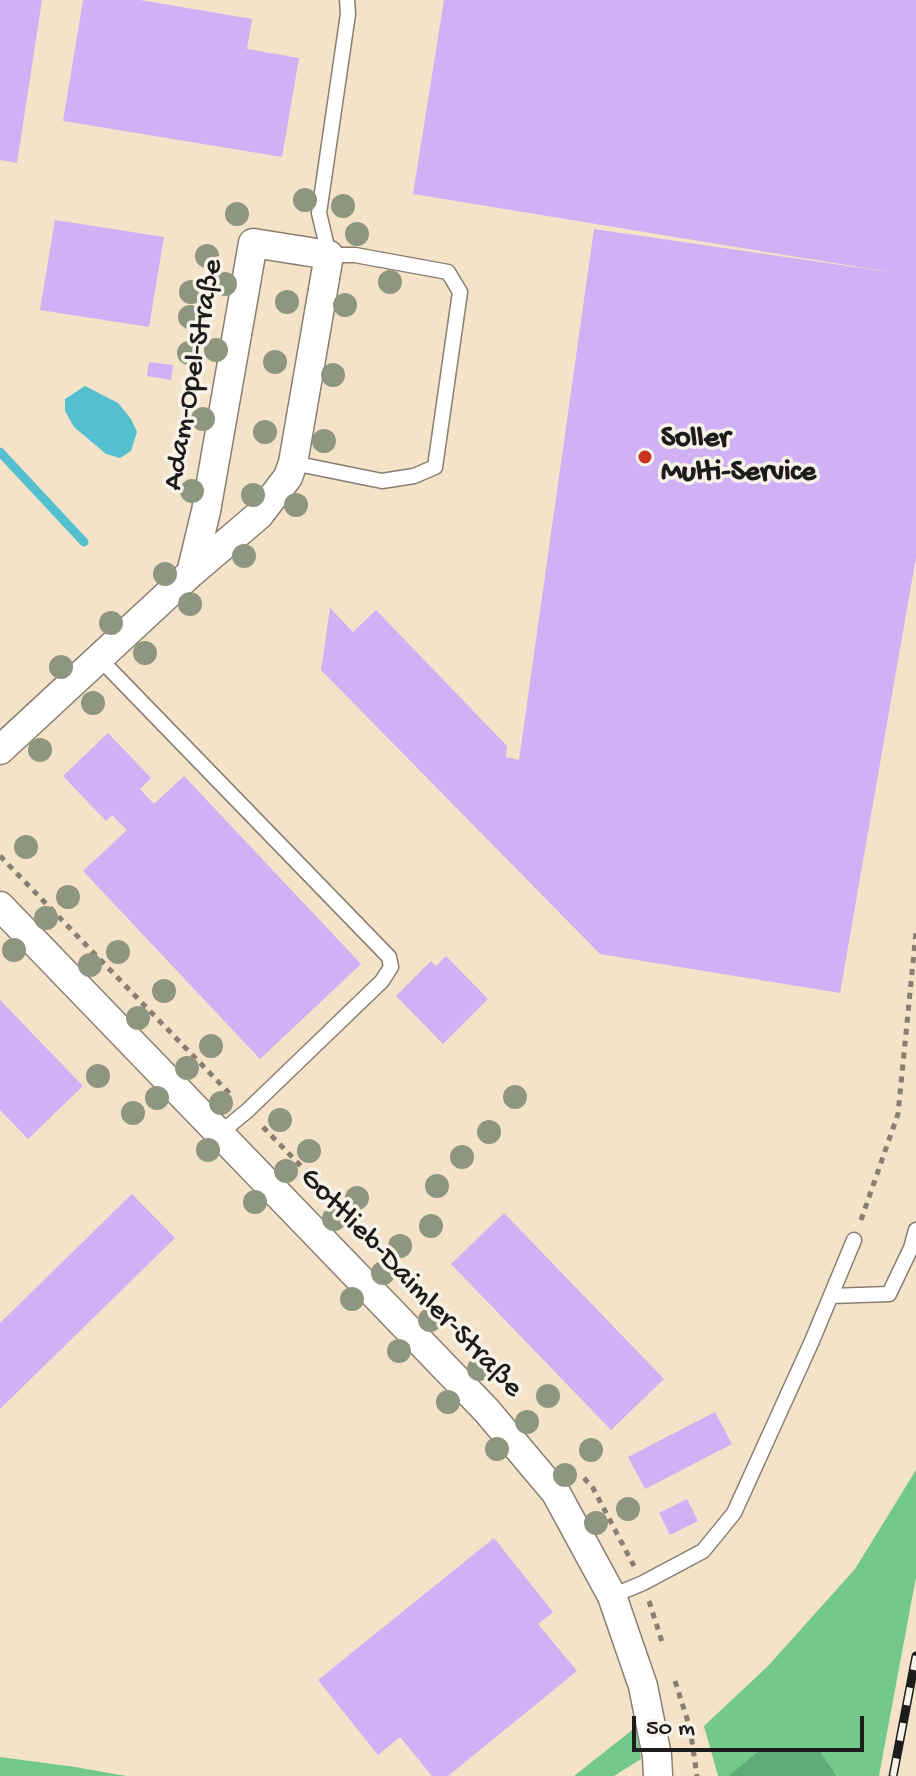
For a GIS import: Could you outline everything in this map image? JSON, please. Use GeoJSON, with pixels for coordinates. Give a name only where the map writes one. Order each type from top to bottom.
{"type":"FeatureCollection","features":[{"type":"Feature","properties":{"kind":"street","name":"Adam-Opel-Straße"},"geometry":{"type":"LineString","coordinates":[[191,573],[206,511],[253,243],[329,255]]}},
{"type":"Feature","properties":{"kind":"street"},"geometry":{"type":"LineString","coordinates":[[0,750],[98,657],[259,515],[288,477],[329,255]]}},
{"type":"Feature","properties":{"kind":"street","name":"Gottlieb-Daimler-Straße"},"geometry":{"type":"LineString","coordinates":[[0,906],[487,1411],[556,1493],[612,1596],[643,1686],[658,1776]]}},
{"type":"Feature","properties":{"kind":"lane"},"geometry":{"type":"LineString","coordinates":[[293,463],[382,481],[414,476],[435,467],[460,292],[448,272],[355,255],[329,255],[319,213],[346,28],[347,0]]}},
{"type":"Feature","properties":{"kind":"lane"},"geometry":{"type":"LineString","coordinates":[[98,657],[389,957],[391,967],[382,981],[219,1134]]}},
{"type":"Feature","properties":{"kind":"lane"},"geometry":{"type":"LineString","coordinates":[[831,1296],[889,1294],[916,1230]]}},
{"type":"Feature","properties":{"kind":"lane"},"geometry":{"type":"LineString","coordinates":[[612,1596],[703,1551],[734,1513],[854,1240]]}},
{"type":"Feature","properties":{"kind":"path"},"geometry":{"type":"LineString","coordinates":[[854,1240],[898,1114],[916,932]]}},
{"type":"Feature","properties":{"kind":"green space"},"geometry":{"type":"Polygon","coordinates":[[[916,1470],[916,1577],[879,1776],[837,1776],[818,1748],[757,1752],[728,1776],[718,1776],[704,1726],[768,1666],[855,1569],[916,1470]]]}},
{"type":"Feature","properties":{"kind":"green space"},"geometry":{"type":"Polygon","coordinates":[[[636,1727],[641,1759],[614,1776],[574,1776],[636,1727]]]}},
{"type":"Feature","properties":{"kind":"green space"},"geometry":{"type":"Polygon","coordinates":[[[818,1748],[837,1776],[728,1776],[757,1752],[818,1748]]]}},
{"type":"Feature","properties":{"kind":"green space"},"geometry":{"type":"Polygon","coordinates":[[[0,1757],[75,1767],[126,1776],[0,1776],[0,1757]]]}},
{"type":"Feature","properties":{"kind":"water"},"geometry":{"type":"Polygon","coordinates":[[[85,386],[118,403],[131,419],[137,432],[131,451],[120,458],[106,454],[74,427],[65,411],[65,399],[85,386]]]}},
{"type":"Feature","properties":{"kind":"building"},"geometry":{"type":"Polygon","coordinates":[[[0,0],[42,0],[17,163],[0,160],[0,0]]]}},
{"type":"Feature","properties":{"kind":"building"},"geometry":{"type":"Polygon","coordinates":[[[83,0],[140,0],[252,19],[247,49],[299,58],[282,157],[63,121],[83,0]]]}},
{"type":"Feature","properties":{"kind":"building"},"geometry":{"type":"Polygon","coordinates":[[[444,0],[916,0],[916,557],[840,993],[600,954],[321,670],[330,608],[353,632],[376,610],[507,746],[506,757],[519,760],[594,229],[895,273],[413,194],[444,0]]]}},
{"type":"Feature","properties":{"kind":"building"},"geometry":{"type":"Polygon","coordinates":[[[55,220],[164,237],[149,327],[40,310],[55,220]]]}},
{"type":"Feature","properties":{"kind":"building"},"geometry":{"type":"Polygon","coordinates":[[[149,362],[173,365],[171,380],[147,376],[149,362]]]}},
{"type":"Feature","properties":{"kind":"building"},"geometry":{"type":"Polygon","coordinates":[[[108,733],[151,778],[140,789],[154,804],[184,776],[361,964],[260,1059],[83,871],[127,830],[112,815],[106,821],[63,776],[108,733]]]}},
{"type":"Feature","properties":{"kind":"building"},"geometry":{"type":"Polygon","coordinates":[[[446,956],[488,999],[443,1044],[396,996],[431,961],[436,966],[446,956]]]}},
{"type":"Feature","properties":{"kind":"building"},"geometry":{"type":"Polygon","coordinates":[[[0,1000],[83,1086],[28,1139],[0,1110],[0,1000]]]}},
{"type":"Feature","properties":{"kind":"building"},"geometry":{"type":"Polygon","coordinates":[[[132,1194],[175,1238],[0,1409],[0,1323],[132,1194]]]}},
{"type":"Feature","properties":{"kind":"building"},"geometry":{"type":"Polygon","coordinates":[[[504,1213],[664,1379],[611,1430],[451,1264],[504,1213]]]}},
{"type":"Feature","properties":{"kind":"building"},"geometry":{"type":"Polygon","coordinates":[[[715,1412],[732,1444],[645,1489],[628,1457],[715,1412]]]}},
{"type":"Feature","properties":{"kind":"building"},"geometry":{"type":"Polygon","coordinates":[[[687,1499],[698,1521],[670,1535],[659,1513],[687,1499]]]}},
{"type":"Feature","properties":{"kind":"building"},"geometry":{"type":"Polygon","coordinates":[[[494,1538],[553,1612],[538,1624],[577,1671],[448,1776],[432,1776],[400,1737],[378,1755],[318,1680],[494,1538]]]}},
{"type":"Feature","properties":{"kind":"waterway"},"geometry":{"type":"LineString","coordinates":[[0,452],[84,542]]}},
{"type":"Feature","properties":{"kind":"railway"},"geometry":{"type":"LineString","coordinates":[[893,1776],[916,1656]]}},
{"type":"Feature","properties":{"kind":"place","name":"Soller Multi-Service"},"geometry":{"type":"Point","coordinates":[645,457]}}]}
